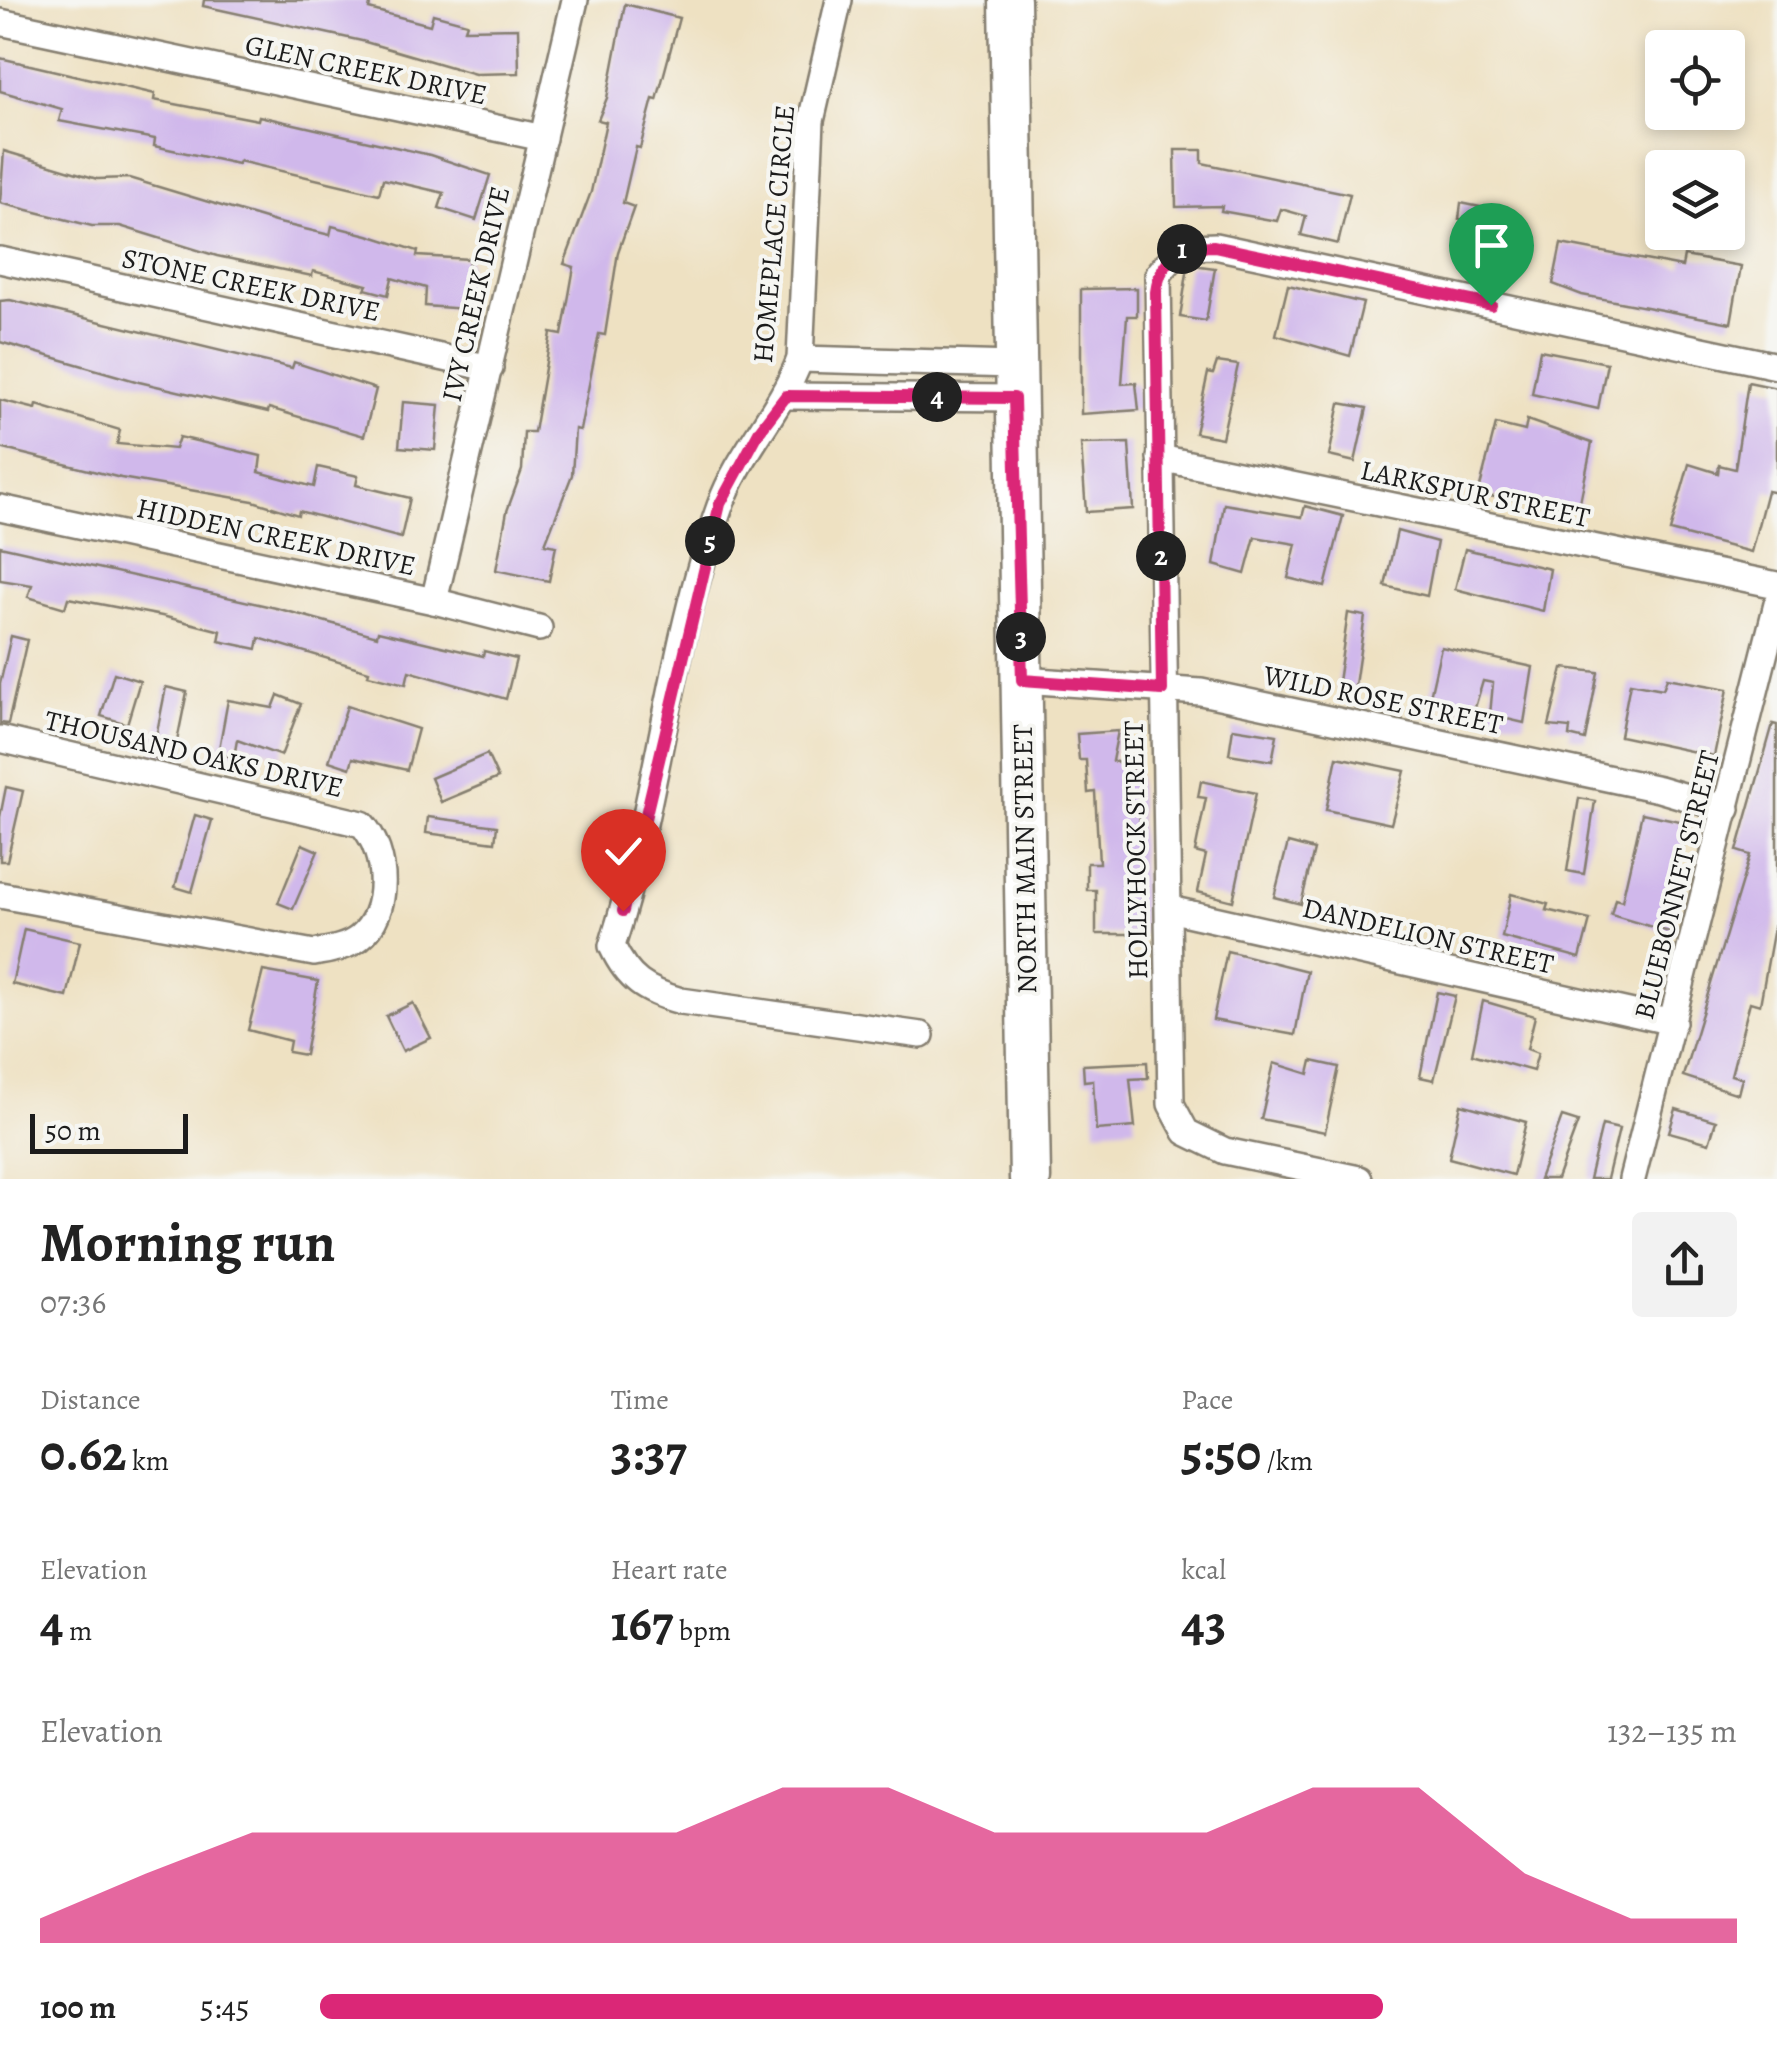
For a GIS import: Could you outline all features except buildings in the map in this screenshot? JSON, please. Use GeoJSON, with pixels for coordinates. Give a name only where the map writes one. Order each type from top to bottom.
{"type":"FeatureCollection","features":[{"type":"Feature","properties":{"kind":"main road","name":"NORTH MAIN STREET"},"geometry":{"type":"LineString","coordinates":[[1010,0],[1030,1179]]}},
{"type":"Feature","properties":{"kind":"street","name":"IVY CREEK DRIVE"},"geometry":{"type":"LineString","coordinates":[[434,600],[574,0]]}},
{"type":"Feature","properties":{"kind":"street","name":"HOMEPLACE CIRCLE"},"geometry":{"type":"LineString","coordinates":[[840,0],[811,121],[800,359],[786,396],[760,430],[720,504],[612,946],[624,971],[646,991],[681,1001],[922,1035]]}},
{"type":"Feature","properties":{"kind":"street","name":"GLEN CREEK DRIVE"},"geometry":{"type":"LineString","coordinates":[[0,22],[543,138]]}},
{"type":"Feature","properties":{"kind":"street","name":"HOLLYHOCK STREET"},"geometry":{"type":"LineString","coordinates":[[1359,1179],[1226,1151],[1186,1132],[1171,1104],[1158,276],[1173,255],[1186,246],[1214,246],[1777,366]]}},
{"type":"Feature","properties":{"kind":"street","name":"STONE CREEK DRIVE"},"geometry":{"type":"LineString","coordinates":[[0,260],[490,368]]}},
{"type":"Feature","properties":{"kind":"street"},"geometry":{"type":"LineString","coordinates":[[800,359],[898,364],[1014,381]]}},
{"type":"Feature","properties":{"kind":"street"},"geometry":{"type":"LineString","coordinates":[[897,397],[898,364]]}},
{"type":"Feature","properties":{"kind":"street"},"geometry":{"type":"LineString","coordinates":[[786,396],[897,397],[1014,381]]}},
{"type":"Feature","properties":{"kind":"street","name":"LARKSPUR STREET"},"geometry":{"type":"LineString","coordinates":[[1160,458],[1777,585]]}},
{"type":"Feature","properties":{"kind":"street","name":"HIDDEN CREEK DRIVE"},"geometry":{"type":"LineString","coordinates":[[0,508],[434,600],[539,628]]}},
{"type":"Feature","properties":{"kind":"street","name":"BLUEBONNET STREET"},"geometry":{"type":"LineString","coordinates":[[1632,1179],[1777,604]]}},
{"type":"Feature","properties":{"kind":"street","name":"WILD ROSE STREET"},"geometry":{"type":"LineString","coordinates":[[1022,680],[1201,692],[1659,789],[1727,809]]}},
{"type":"Feature","properties":{"kind":"street","name":"THOUSAND OAKS DRIVE"},"geometry":{"type":"LineString","coordinates":[[0,739],[362,824],[374,838],[382,878],[376,915],[361,937],[314,953],[0,895]]}},
{"type":"Feature","properties":{"kind":"street","name":"DANDELION STREET"},"geometry":{"type":"LineString","coordinates":[[1169,909],[1673,1022]]}},
{"type":"Feature","properties":{"kind":"route"},"geometry":{"type":"LineString","coordinates":[[623,911],[720,504],[760,430],[786,396],[1014,398],[1022,680],[1162,690],[1156,292],[1158,276],[1173,255],[1186,246],[1214,246],[1491,305]]}}]}
